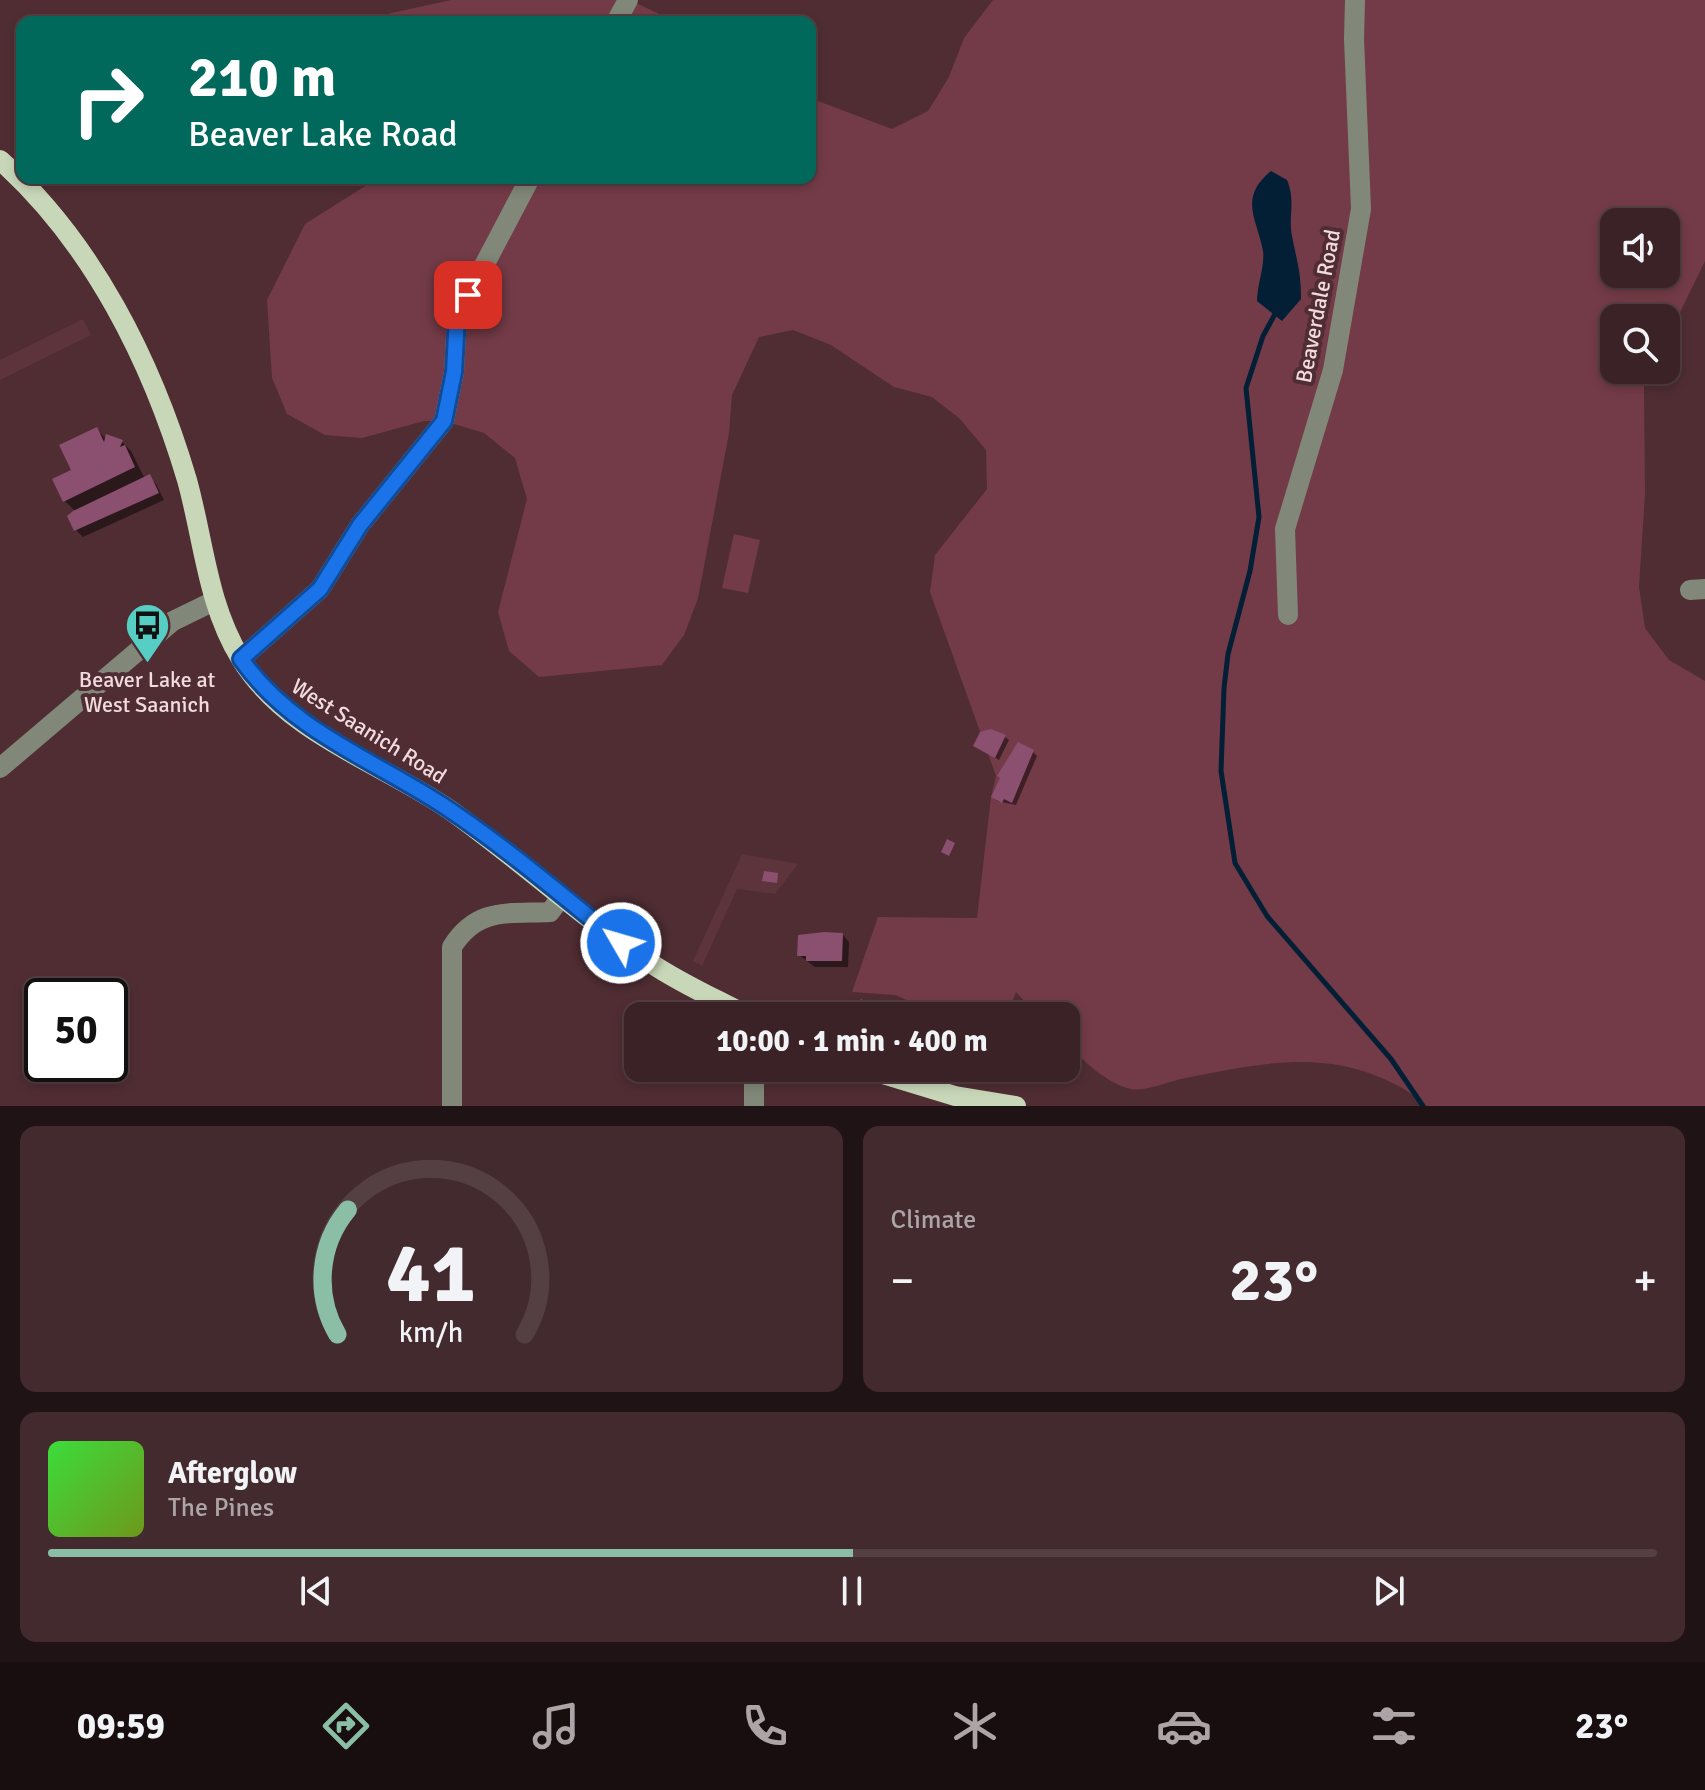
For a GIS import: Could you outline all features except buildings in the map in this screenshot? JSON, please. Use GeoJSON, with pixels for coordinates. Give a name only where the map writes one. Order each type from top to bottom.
{"type":"FeatureCollection","features":[{"type":"Feature","properties":{"kind":"main road","name":"West Saanich Road"},"geometry":{"type":"LineString","coordinates":[[0,160],[16,175]]}},
{"type":"Feature","properties":{"kind":"main road","name":"West Saanich Road"},"geometry":{"type":"LineString","coordinates":[[26,184],[45,202],[78,247],[140,356],[187,482],[214,601],[241,659],[261,688],[288,712],[447,808],[654,965],[722,1002]]}},
{"type":"Feature","properties":{"kind":"main road"},"geometry":{"type":"LineString","coordinates":[[909,1082],[955,1096],[1016,1106]]}},
{"type":"Feature","properties":{"kind":"street","name":"Beaverdale Road"},"geometry":{"type":"LineString","coordinates":[[1288,615],[1285,529],[1333,370],[1361,209],[1355,0]]}},
{"type":"Feature","properties":{"kind":"street"},"geometry":{"type":"LineString","coordinates":[[241,659],[320,589],[360,525],[444,421],[454,372],[457,317],[527,184]]}},
{"type":"Feature","properties":{"kind":"street"},"geometry":{"type":"LineString","coordinates":[[0,768],[173,621],[214,601]]}},
{"type":"Feature","properties":{"kind":"street"},"geometry":{"type":"LineString","coordinates":[[452,1106],[450,954],[458,937],[471,923],[492,915],[550,912],[562,896]]}},
{"type":"Feature","properties":{"kind":"street"},"geometry":{"type":"LineString","coordinates":[[754,1082],[754,1106]]}},
{"type":"Feature","properties":{"kind":"shaded area"},"geometry":{"type":"Polygon","coordinates":[[[451,0],[630,0],[663,16],[378,16],[451,0]]]}},
{"type":"Feature","properties":{"kind":"shaded area"},"geometry":{"type":"Polygon","coordinates":[[[993,0],[1705,0],[1705,261],[1680,312],[1680,304],[1600,304],[1600,384],[1645,384],[1645,494],[1639,587],[1645,628],[1669,660],[1705,681],[1705,1106],[1423,1106],[1410,1093],[1384,1079],[1335,1064],[1310,1062],[1236,1068],[1131,1089],[1104,1077],[1080,1057],[1080,1002],[1025,1002],[1016,992],[1012,1002],[911,1002],[895,995],[852,992],[878,917],[977,918],[996,776],[930,592],[935,555],[987,489],[986,450],[960,419],[932,397],[894,387],[831,345],[793,330],[759,337],[732,395],[729,433],[698,598],[684,635],[662,665],[539,677],[509,651],[498,612],[527,499],[515,458],[484,433],[444,421],[424,421],[362,438],[325,435],[287,414],[272,378],[267,300],[305,224],[368,184],[816,184],[816,100],[892,129],[928,111],[949,77],[964,38],[993,0]]]}},
{"type":"Feature","properties":{"kind":"shaded area"},"geometry":{"type":"Polygon","coordinates":[[[83,319],[91,335],[0,380],[0,360],[83,319]]]}},
{"type":"Feature","properties":{"kind":"shaded area"},"geometry":{"type":"Polygon","coordinates":[[[734,534],[760,540],[748,593],[722,588],[734,534]]]}},
{"type":"Feature","properties":{"kind":"shaded area"},"geometry":{"type":"Polygon","coordinates":[[[742,854],[798,864],[775,894],[737,889],[702,966],[693,961],[742,854]]]}},
{"type":"Feature","properties":{"kind":"water"},"geometry":{"type":"Polygon","coordinates":[[[1271,171],[1287,180],[1290,188],[1291,228],[1300,281],[1301,299],[1282,321],[1257,301],[1263,251],[1252,200],[1255,190],[1271,171]]]}},
{"type":"Feature","properties":{"kind":"waterway"},"geometry":{"type":"LineString","coordinates":[[1275,314],[1263,336],[1246,388],[1259,517],[1250,571],[1228,654],[1224,688],[1221,771],[1235,863],[1267,916],[1391,1059],[1423,1106]]}},
{"type":"Feature","properties":{"kind":"place","name":"Beaver Lake at West Saanich"},"geometry":{"type":"Point","coordinates":[147,665]}},
{"type":"Feature","properties":{"kind":"route"},"geometry":{"type":"LineString","coordinates":[[468,295],[457,317],[454,372],[444,421],[360,525],[320,589],[241,659],[261,688],[288,712],[447,808],[621,943]]}}]}
